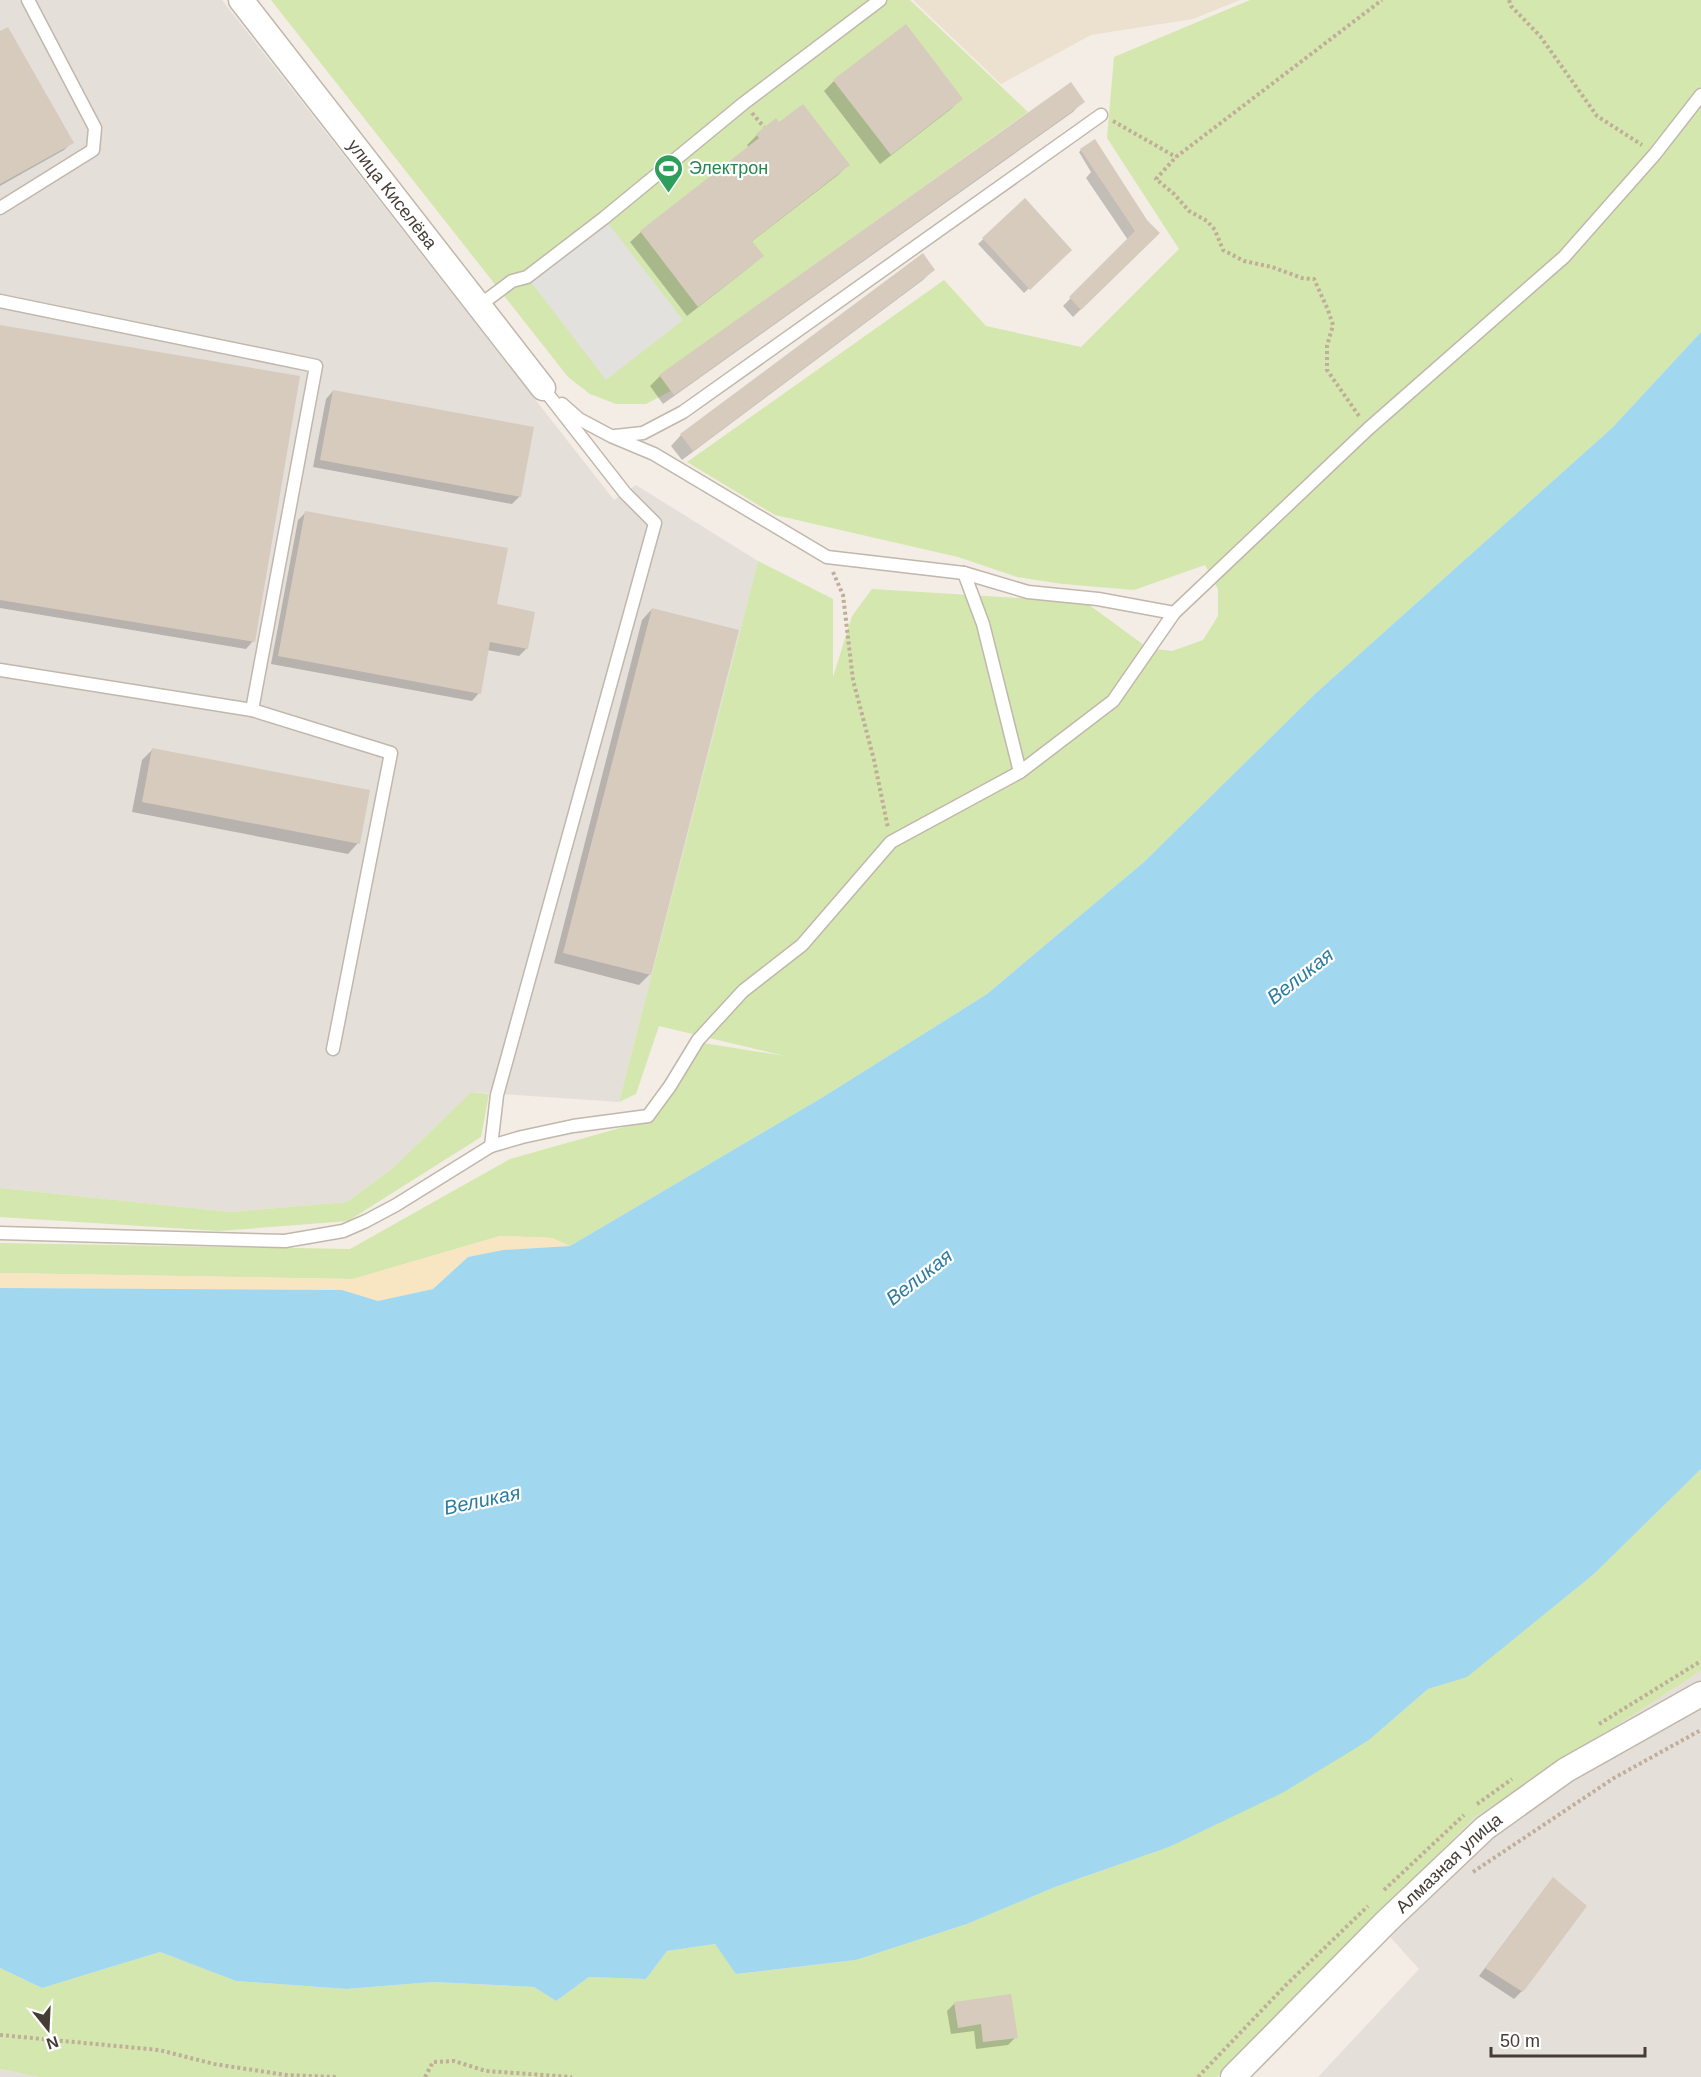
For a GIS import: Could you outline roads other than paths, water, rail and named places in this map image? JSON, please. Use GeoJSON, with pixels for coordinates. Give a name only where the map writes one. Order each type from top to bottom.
{"type":"FeatureCollection","features":[{"type":"Feature","properties":{"kind":"street","name":"улица Киселёва"},"geometry":{"type":"LineString","coordinates":[[241,0],[543,388]]}},
{"type":"Feature","properties":{"kind":"street","name":"Алмазная улица"},"geometry":{"type":"LineString","coordinates":[[1233,2077],[1387,1921],[1485,1828],[1566,1770],[1701,1694]]}},
{"type":"Feature","properties":{"kind":"lane"},"geometry":{"type":"LineString","coordinates":[[0,208],[93,150],[95,128],[28,0]]}},
{"type":"Feature","properties":{"kind":"lane"},"geometry":{"type":"LineString","coordinates":[[480,305],[512,280],[527,278],[613,211],[744,103],[880,0]]}},
{"type":"Feature","properties":{"kind":"lane"},"geometry":{"type":"LineString","coordinates":[[0,1233],[285,1240],[317,1237],[343,1231],[386,1211],[491,1146],[563,1128],[648,1116],[670,1086],[698,1040],[743,991],[802,945],[891,842],[1020,772],[1113,700],[1174,613],[1368,429],[1564,257],[1655,154],[1701,95]]}},
{"type":"Feature","properties":{"kind":"lane"},"geometry":{"type":"LineString","coordinates":[[611,436],[644,433],[683,412],[1101,115]]}},
{"type":"Feature","properties":{"kind":"lane"},"geometry":{"type":"LineString","coordinates":[[0,301],[316,366],[252,710]]}},
{"type":"Feature","properties":{"kind":"lane"},"geometry":{"type":"LineString","coordinates":[[543,388],[579,419],[611,436],[654,454],[827,557],[964,573],[1028,592],[1098,599],[1174,613]]}},
{"type":"Feature","properties":{"kind":"lane"},"geometry":{"type":"LineString","coordinates":[[491,1146],[497,1095],[655,523],[625,493],[543,388]]}},
{"type":"Feature","properties":{"kind":"lane"},"geometry":{"type":"LineString","coordinates":[[964,573],[983,624],[1020,772]]}},
{"type":"Feature","properties":{"kind":"lane"},"geometry":{"type":"LineString","coordinates":[[0,670],[252,710],[391,753],[333,1049]]}},
{"type":"Feature","properties":{"kind":"water","name":"Великая"},"geometry":{"type":"Polygon","coordinates":[[[1701,332],[1701,1469],[1594,1574],[1467,1677],[1428,1689],[1369,1740],[1284,1792],[1169,1847],[1055,1887],[967,1924],[856,1960],[736,1974],[715,1944],[667,1951],[646,1979],[589,1977],[556,2001],[534,1987],[433,1982],[347,1989],[236,1981],[160,1952],[42,1988],[0,1968],[0,1288],[342,1290],[378,1301],[433,1289],[468,1257],[503,1250],[570,1246],[823,1097],[987,994],[1144,862],[1316,693],[1612,428],[1701,332]]]}},
{"type":"Feature","properties":{"kind":"place","name":"Электрон"},"geometry":{"type":"Point","coordinates":[668,194]}}]}
